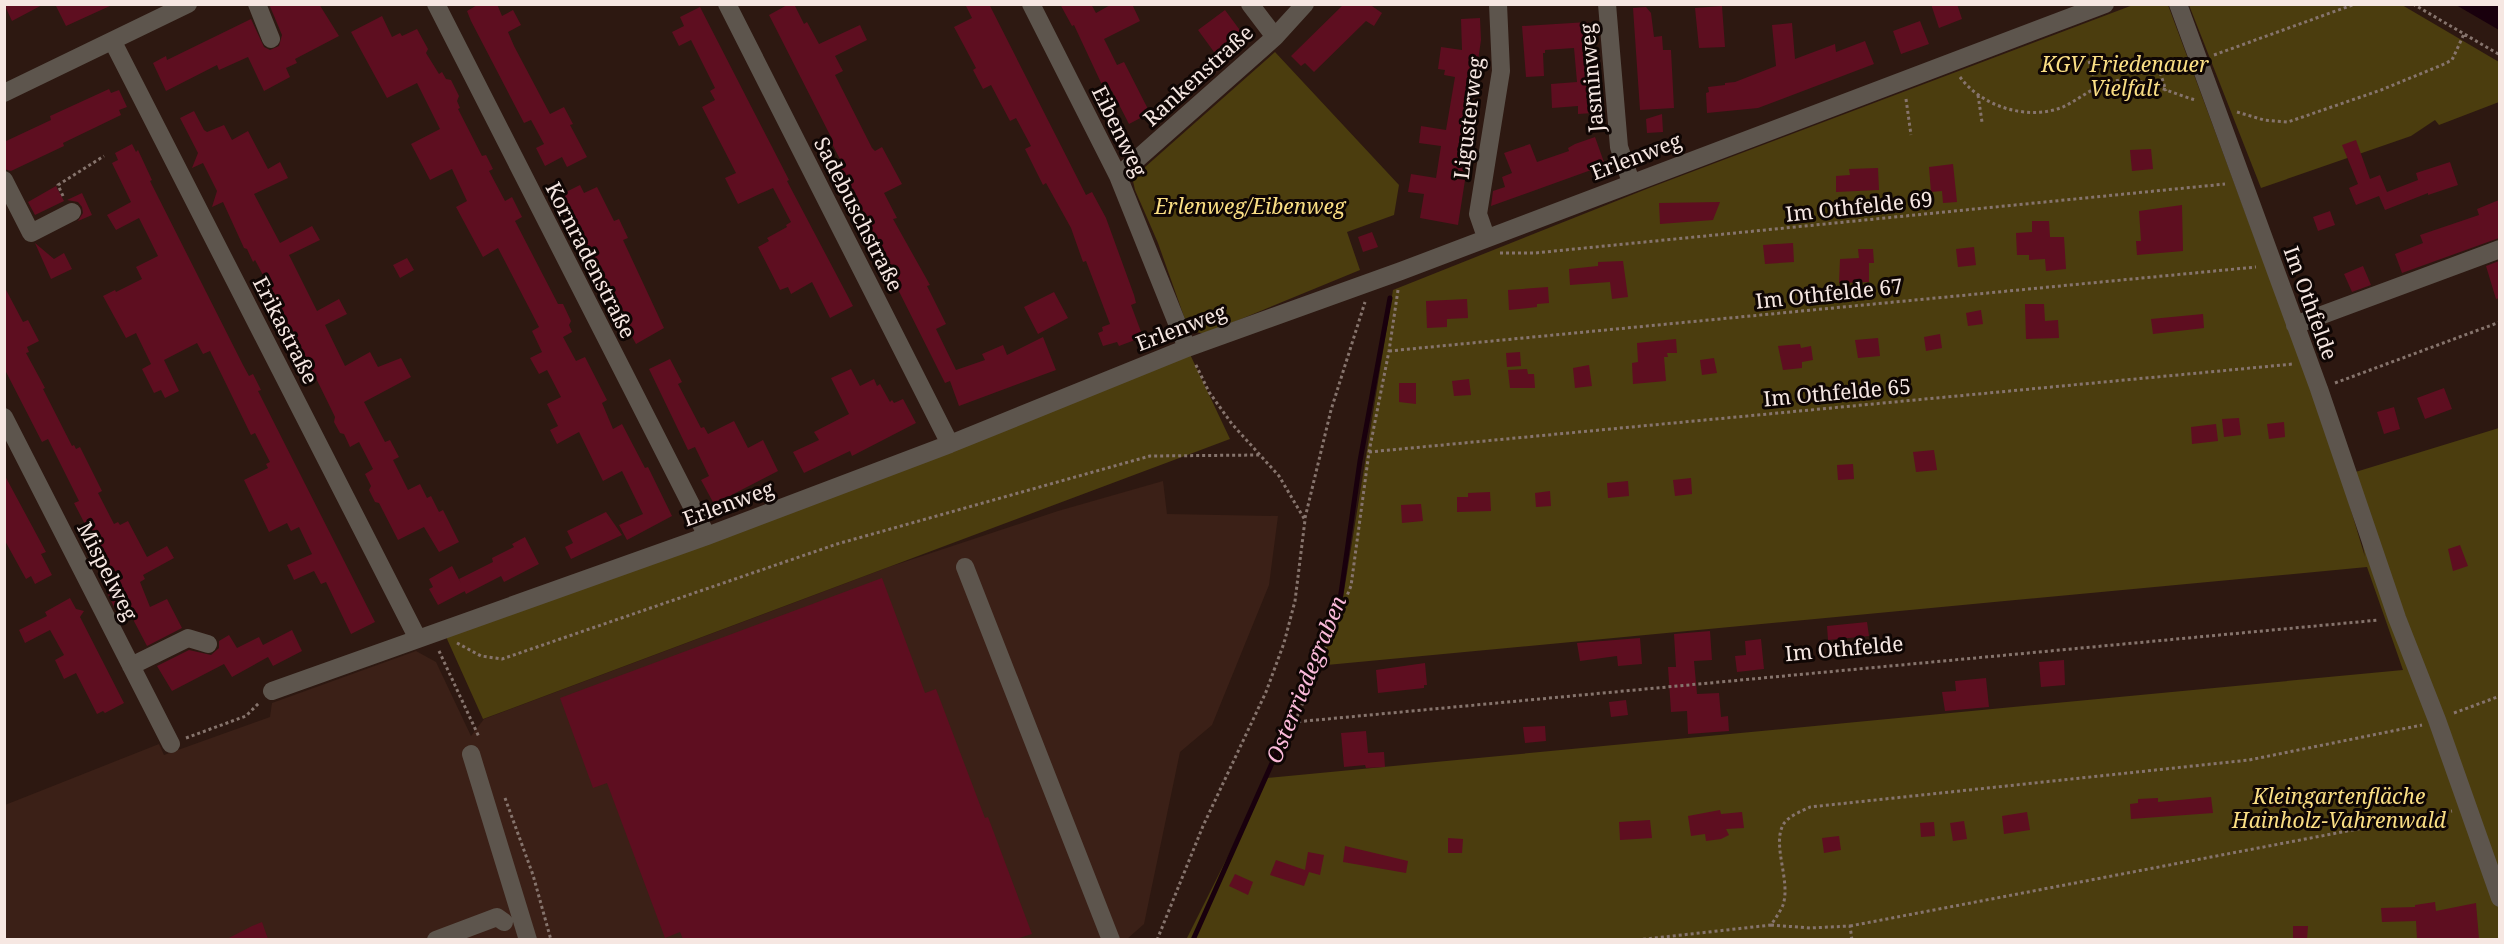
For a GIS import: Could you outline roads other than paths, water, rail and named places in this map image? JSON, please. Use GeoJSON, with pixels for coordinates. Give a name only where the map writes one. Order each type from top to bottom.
{"type":"FeatureCollection","features":[{"type":"Feature","properties":{"kind":"street"},"geometry":{"type":"LineString","coordinates":[[4,93],[188,4]]}},
{"type":"Feature","properties":{"kind":"street"},"geometry":{"type":"LineString","coordinates":[[257,4],[271,39]]}},
{"type":"Feature","properties":{"kind":"street","name":"Kornradenstraße"},"geometry":{"type":"LineString","coordinates":[[436,4],[707,536]]}},
{"type":"Feature","properties":{"kind":"street","name":"Sadebuschstraße"},"geometry":{"type":"LineString","coordinates":[[727,4],[950,444]]}},
{"type":"Feature","properties":{"kind":"street","name":"Eibenweg"},"geometry":{"type":"LineString","coordinates":[[1031,4],[1118,176],[1187,348]]}},
{"type":"Feature","properties":{"kind":"street"},"geometry":{"type":"LineString","coordinates":[[1250,4],[1275,37]]}},
{"type":"Feature","properties":{"kind":"street","name":"Rankenstraße"},"geometry":{"type":"LineString","coordinates":[[1118,176],[1275,37],[1305,4]]}},
{"type":"Feature","properties":{"kind":"street","name":"Ligusterweg"},"geometry":{"type":"LineString","coordinates":[[1486,237],[1478,214],[1501,71],[1498,4]]}},
{"type":"Feature","properties":{"kind":"street","name":"Jasminweg"},"geometry":{"type":"LineString","coordinates":[[1607,4],[1619,147],[1631,182]]}},
{"type":"Feature","properties":{"kind":"street","name":"Erlenweg"},"geometry":{"type":"LineString","coordinates":[[272,691],[707,536],[950,444],[1187,348],[1401,271],[2105,4]]}},
{"type":"Feature","properties":{"kind":"street","name":"Im Othfelde"},"geometry":{"type":"LineString","coordinates":[[2178,4],[2217,107],[2272,266],[2319,389],[2397,618],[2437,720],[2499,898]]}},
{"type":"Feature","properties":{"kind":"street","name":"Erikastraße"},"geometry":{"type":"LineString","coordinates":[[113,42],[418,639]]}},
{"type":"Feature","properties":{"kind":"street"},"geometry":{"type":"LineString","coordinates":[[4,180],[31,233],[72,212]]}},
{"type":"Feature","properties":{"kind":"street"},"geometry":{"type":"LineString","coordinates":[[2295,325],[2499,249]]}},
{"type":"Feature","properties":{"kind":"street","name":"Mispelweg"},"geometry":{"type":"LineString","coordinates":[[4,417],[171,744]]}},
{"type":"Feature","properties":{"kind":"street"},"geometry":{"type":"LineString","coordinates":[[964,567],[1111,939]]}},
{"type":"Feature","properties":{"kind":"street"},"geometry":{"type":"LineString","coordinates":[[131,666],[188,638],[208,644]]}},
{"type":"Feature","properties":{"kind":"street"},"geometry":{"type":"LineString","coordinates":[[476,747],[528,939]]}},
{"type":"Feature","properties":{"kind":"street"},"geometry":{"type":"LineString","coordinates":[[436,939],[497,917],[504,922]]}},
{"type":"Feature","properties":{"kind":"waterway","name":"Osterriedegraben"},"geometry":{"type":"LineString","coordinates":[[1193,940],[1281,743],[1340,600],[1360,461],[1390,298]]}},
{"type":"Feature","properties":{"kind":"park label","name":"KGV Friedenauer Vielfalt"},"geometry":{"type":"Point","coordinates":[2125,76]}},
{"type":"Feature","properties":{"kind":"park label","name":"Erlenweg/Eibenweg"},"geometry":{"type":"Point","coordinates":[1250,206]}},
{"type":"Feature","properties":{"kind":"park label","name":"Kleingartenfläche Hainholz-Vahrenwald"},"geometry":{"type":"Point","coordinates":[2339,808]}}]}
